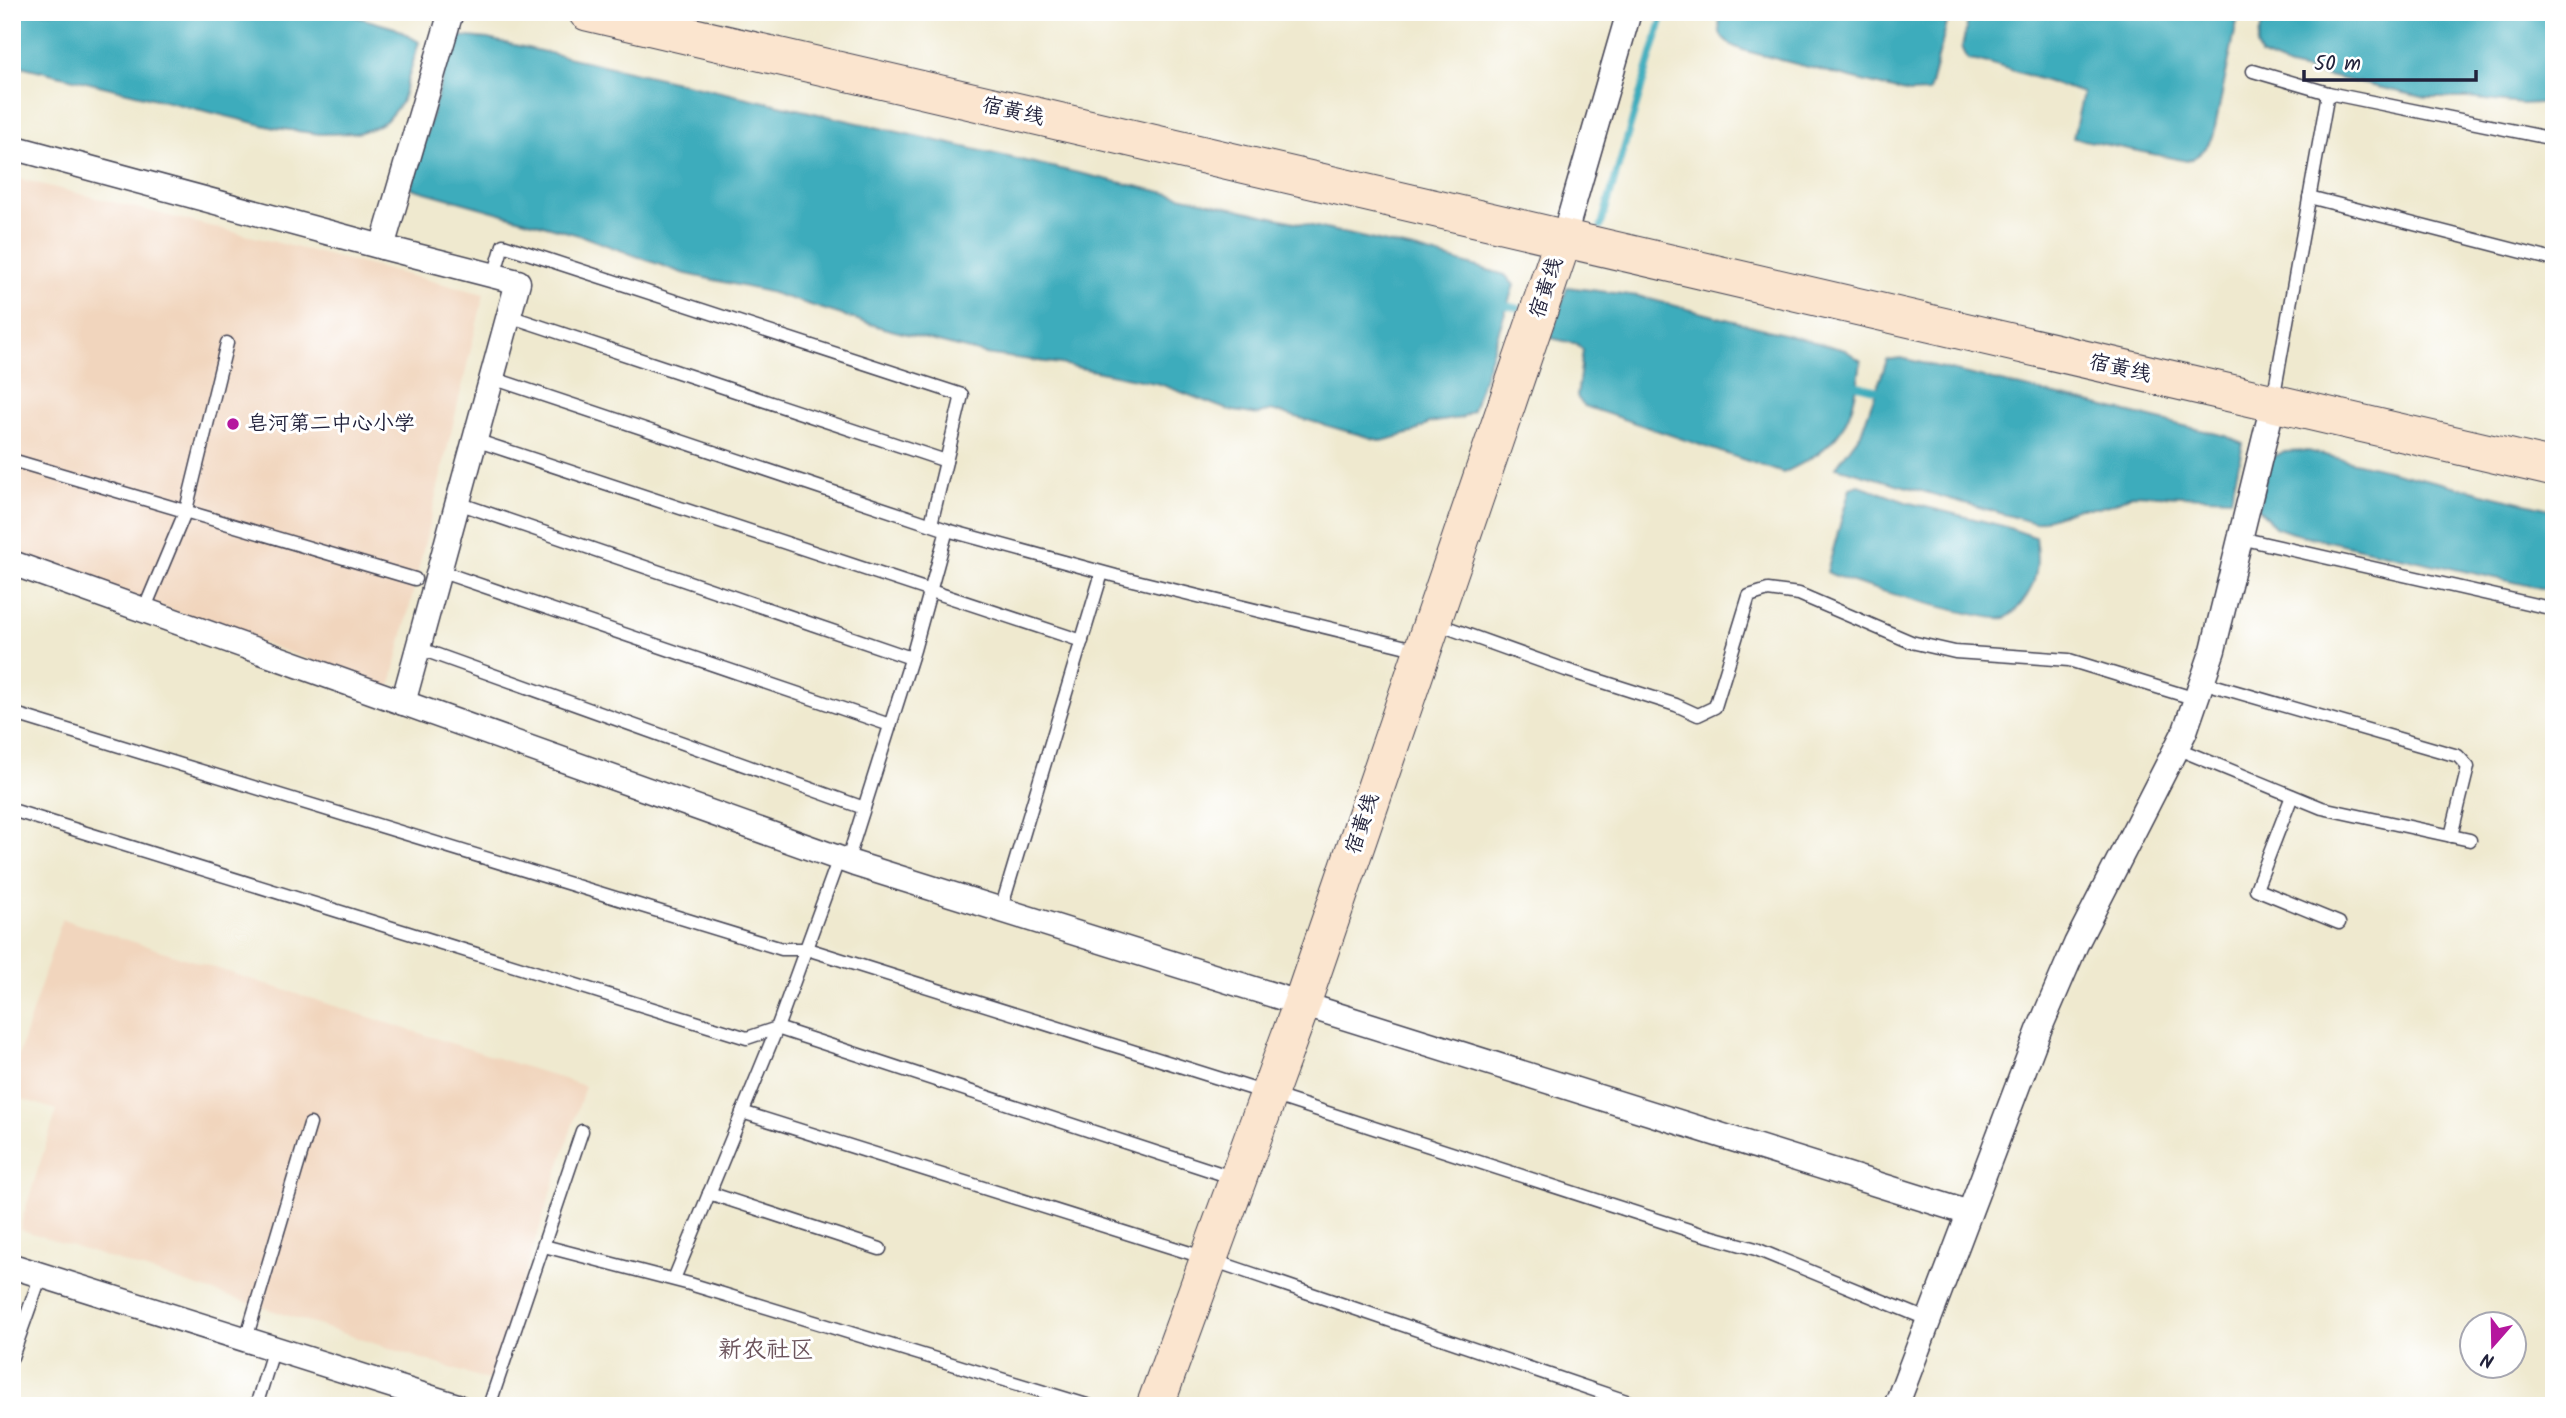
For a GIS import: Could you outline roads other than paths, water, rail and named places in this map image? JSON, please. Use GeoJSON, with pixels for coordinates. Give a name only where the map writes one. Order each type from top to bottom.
{"type":"FeatureCollection","features":[{"type":"Feature","properties":{"kind":"main road","name":"宿黄线"},"geometry":{"type":"LineString","coordinates":[[587,12],[2554,468]]}},
{"type":"Feature","properties":{"kind":"main road","name":"宿黄线"},"geometry":{"type":"LineString","coordinates":[[1156,1406],[1302,1003],[1563,240]]}},
{"type":"Feature","properties":{"kind":"street"},"geometry":{"type":"LineString","coordinates":[[382,247],[451,12]]}},
{"type":"Feature","properties":{"kind":"street"},"geometry":{"type":"LineString","coordinates":[[1563,240],[1629,12]]}},
{"type":"Feature","properties":{"kind":"street"},"geometry":{"type":"LineString","coordinates":[[12,147],[518,282],[403,703]]}},
{"type":"Feature","properties":{"kind":"street"},"geometry":{"type":"LineString","coordinates":[[1896,1406],[2039,1030],[2076,944],[2185,731],[2213,650],[2273,404]]}},
{"type":"Feature","properties":{"kind":"street"},"geometry":{"type":"LineString","coordinates":[[12,563],[843,860],[1969,1213]]}},
{"type":"Feature","properties":{"kind":"street"},"geometry":{"type":"LineString","coordinates":[[12,1266],[457,1406]]}},
{"type":"Feature","properties":{"kind":"lane"},"geometry":{"type":"LineString","coordinates":[[2253,71],[2328,93],[2554,139]]}},
{"type":"Feature","properties":{"kind":"lane"},"geometry":{"type":"LineString","coordinates":[[2273,404],[2328,93]]}},
{"type":"Feature","properties":{"kind":"lane"},"geometry":{"type":"LineString","coordinates":[[2309,197],[2554,260]]}},
{"type":"Feature","properties":{"kind":"lane"},"geometry":{"type":"LineString","coordinates":[[494,276],[503,245],[962,395],[931,524]]}},
{"type":"Feature","properties":{"kind":"lane"},"geometry":{"type":"LineString","coordinates":[[509,316],[946,461]]}},
{"type":"Feature","properties":{"kind":"lane"},"geometry":{"type":"LineString","coordinates":[[144,610],[186,510],[227,343]]}},
{"type":"Feature","properties":{"kind":"lane"},"geometry":{"type":"LineString","coordinates":[[492,378],[947,530],[1102,573],[1427,637],[1566,670],[1676,705],[1698,715],[1715,707],[1749,596],[1768,590],[1799,594],[1911,642],[1955,652],[2069,660],[2458,756],[2468,767],[2451,836]]}},
{"type":"Feature","properties":{"kind":"lane"},"geometry":{"type":"LineString","coordinates":[[475,440],[1082,641]]}},
{"type":"Feature","properties":{"kind":"lane"},"geometry":{"type":"LineString","coordinates":[[12,460],[415,579]]}},
{"type":"Feature","properties":{"kind":"lane"},"geometry":{"type":"LineString","coordinates":[[458,503],[911,658]]}},
{"type":"Feature","properties":{"kind":"lane"},"geometry":{"type":"LineString","coordinates":[[674,1279],[864,808],[911,658],[947,530]]}},
{"type":"Feature","properties":{"kind":"lane"},"geometry":{"type":"LineString","coordinates":[[2240,538],[2554,609]]}},
{"type":"Feature","properties":{"kind":"lane"},"geometry":{"type":"LineString","coordinates":[[439,571],[890,724]]}},
{"type":"Feature","properties":{"kind":"lane"},"geometry":{"type":"LineString","coordinates":[[1001,909],[1102,573]]}},
{"type":"Feature","properties":{"kind":"lane"},"geometry":{"type":"LineString","coordinates":[[418,648],[864,808]]}},
{"type":"Feature","properties":{"kind":"lane"},"geometry":{"type":"LineString","coordinates":[[12,713],[782,949],[807,949],[1269,1094],[1698,1233],[1756,1249],[1929,1321]]}},
{"type":"Feature","properties":{"kind":"lane"},"geometry":{"type":"LineString","coordinates":[[2176,748],[2322,808],[2470,840]]}},
{"type":"Feature","properties":{"kind":"lane"},"geometry":{"type":"LineString","coordinates":[[2292,796],[2256,889],[2339,923]]}},
{"type":"Feature","properties":{"kind":"lane"},"geometry":{"type":"LineString","coordinates":[[12,810],[747,1038],[777,1028],[1238,1179]]}},
{"type":"Feature","properties":{"kind":"lane"},"geometry":{"type":"LineString","coordinates":[[742,1112],[1209,1259],[1641,1406]]}},
{"type":"Feature","properties":{"kind":"lane"},"geometry":{"type":"LineString","coordinates":[[246,1339],[310,1124]]}},
{"type":"Feature","properties":{"kind":"lane"},"geometry":{"type":"LineString","coordinates":[[489,1406],[582,1131]]}},
{"type":"Feature","properties":{"kind":"lane"},"geometry":{"type":"LineString","coordinates":[[709,1193],[880,1249]]}},
{"type":"Feature","properties":{"kind":"lane"},"geometry":{"type":"LineString","coordinates":[[544,1246],[674,1279],[1090,1406]]}},
{"type":"Feature","properties":{"kind":"lane"},"geometry":{"type":"LineString","coordinates":[[12,1357],[41,1275]]}},
{"type":"Feature","properties":{"kind":"lane"},"geometry":{"type":"LineString","coordinates":[[256,1406],[274,1348]]}},
{"type":"Feature","properties":{"kind":"water"},"geometry":{"type":"Polygon","coordinates":[[[12,12],[340,12],[395,28],[419,42],[401,103],[386,121],[357,133],[320,134],[275,128],[12,64],[12,12]]]}},
{"type":"Feature","properties":{"kind":"water"},"geometry":{"type":"Polygon","coordinates":[[[1721,12],[1950,12],[1929,92],[1909,93],[1738,48],[1723,39],[1720,34],[1721,12]]]}},
{"type":"Feature","properties":{"kind":"water"},"geometry":{"type":"Polygon","coordinates":[[[1970,12],[2239,12],[2214,132],[2209,142],[2201,153],[2187,161],[2073,138],[2083,93],[1989,63],[1968,60],[1962,47],[1970,12]]]}},
{"type":"Feature","properties":{"kind":"water"},"geometry":{"type":"Polygon","coordinates":[[[2265,12],[2554,12],[2554,102],[2522,104],[2467,98],[2426,98],[2289,67],[2260,55],[2257,45],[2265,12]]]}},
{"type":"Feature","properties":{"kind":"water"},"geometry":{"type":"Polygon","coordinates":[[[459,36],[488,39],[1418,250],[1505,275],[1514,285],[1473,410],[1461,418],[1429,423],[1412,433],[1382,441],[1271,410],[1258,415],[1228,410],[1160,384],[1060,364],[985,354],[883,328],[769,292],[682,273],[582,236],[411,188],[452,44],[459,36]]]}},
{"type":"Feature","properties":{"kind":"water"},"geometry":{"type":"Polygon","coordinates":[[[1567,287],[1638,296],[1845,350],[1861,361],[1854,401],[1848,417],[1841,430],[1819,453],[1783,473],[1584,406],[1577,397],[1583,350],[1577,344],[1551,338],[1567,287]]]}},
{"type":"Feature","properties":{"kind":"water"},"geometry":{"type":"Polygon","coordinates":[[[1901,358],[2226,436],[2243,444],[2231,498],[2132,494],[2115,503],[2098,508],[2079,508],[2035,523],[1836,467],[1861,433],[1887,360],[1901,358]]]}},
{"type":"Feature","properties":{"kind":"water"},"geometry":{"type":"Polygon","coordinates":[[[2308,451],[2554,510],[2554,591],[2275,527],[2258,508],[2271,458],[2283,452],[2308,451]]]}},
{"type":"Feature","properties":{"kind":"water"},"geometry":{"type":"Polygon","coordinates":[[[1859,485],[1906,502],[2003,526],[2035,537],[2036,572],[2027,596],[2010,615],[1994,618],[1917,601],[1827,572],[1850,488],[1859,485]]]}},
{"type":"Feature","properties":{"kind":"waterway"},"geometry":{"type":"LineString","coordinates":[[1601,226],[1664,12]]}},
{"type":"Feature","properties":{"kind":"waterway"},"geometry":{"type":"LineString","coordinates":[[1498,304],[1518,308]]}},
{"type":"Feature","properties":{"kind":"waterway"},"geometry":{"type":"LineString","coordinates":[[1852,384],[1884,392]]}},
{"type":"Feature","properties":{"kind":"place","name":"皂河第二中心小学"},"geometry":{"type":"Point","coordinates":[233,424]}},
{"type":"Feature","properties":{"kind":"district","name":"新农社区"},"geometry":{"type":"Point","coordinates":[766,1350]}}]}
